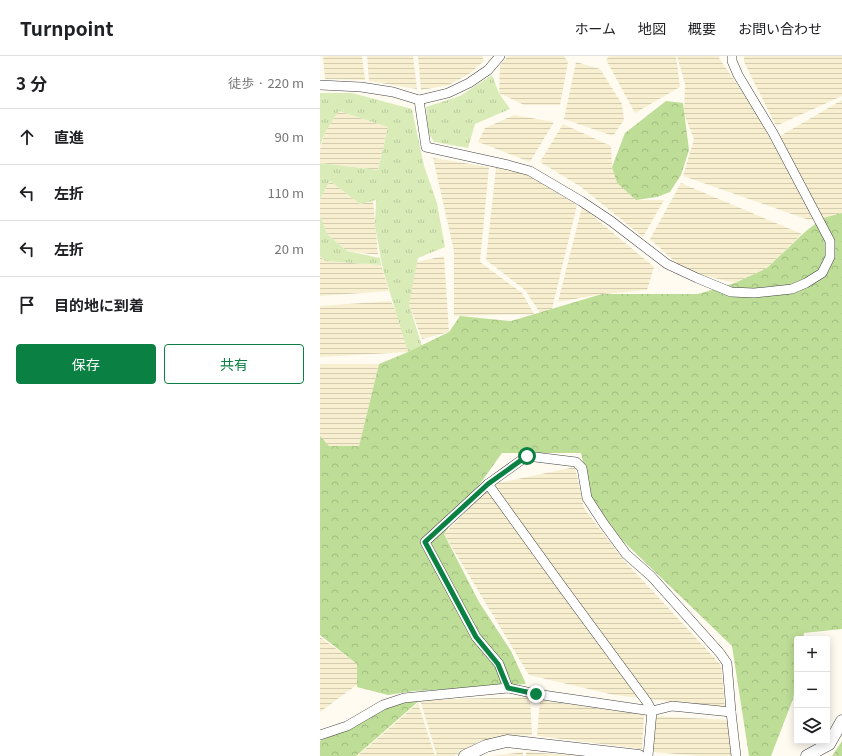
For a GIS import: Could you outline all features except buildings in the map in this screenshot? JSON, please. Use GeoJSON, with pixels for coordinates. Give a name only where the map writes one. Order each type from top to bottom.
{"type":"FeatureCollection","features":[{"type":"Feature","properties":{"kind":"street"},"geometry":{"type":"LineString","coordinates":[[320,85],[361,86],[392,92],[419,100],[448,93],[469,83],[488,70],[500,56]]}},
{"type":"Feature","properties":{"kind":"street"},"geometry":{"type":"LineString","coordinates":[[419,100],[426,147],[530,171],[581,201],[611,221],[667,264],[732,292],[754,294],[792,289],[806,283],[822,273],[830,257],[830,241],[773,133],[738,75],[732,61],[732,56]]}},
{"type":"Feature","properties":{"kind":"street"},"geometry":{"type":"LineString","coordinates":[[508,688],[498,664],[476,637],[425,542],[488,484],[527,456],[576,462],[582,468],[587,498],[626,554],[651,576],[720,653],[727,663],[736,756]]}},
{"type":"Feature","properties":{"kind":"street"},"geometry":{"type":"LineString","coordinates":[[488,484],[647,702],[652,711],[648,756]]}},
{"type":"Feature","properties":{"kind":"street"},"geometry":{"type":"LineString","coordinates":[[320,735],[347,726],[383,705],[404,698],[508,688],[536,694],[652,711],[672,706],[731,712]]}},
{"type":"Feature","properties":{"kind":"street"},"geometry":{"type":"LineString","coordinates":[[830,742],[842,721]]}},
{"type":"Feature","properties":{"kind":"street"},"geometry":{"type":"LineString","coordinates":[[467,755],[486,746],[507,741],[639,756]]}},
{"type":"Feature","properties":{"kind":"street"},"geometry":{"type":"LineString","coordinates":[[807,756],[829,744]]}},
{"type":"Feature","properties":{"kind":"street"},"geometry":{"type":"LineString","coordinates":[[824,756],[829,744]]}},
{"type":"Feature","properties":{"kind":"shaded area"},"geometry":{"type":"Polygon","coordinates":[[[323,56],[362,56],[365,80],[325,79],[323,56]]]}},
{"type":"Feature","properties":{"kind":"shaded area"},"geometry":{"type":"Polygon","coordinates":[[[367,56],[413,56],[417,89],[369,81],[367,56]]]}},
{"type":"Feature","properties":{"kind":"shaded area"},"geometry":{"type":"Polygon","coordinates":[[[418,56],[482,56],[484,61],[469,74],[449,85],[421,90],[418,56]]]}},
{"type":"Feature","properties":{"kind":"shaded area"},"geometry":{"type":"Polygon","coordinates":[[[508,56],[564,56],[568,62],[560,105],[524,105],[499,93],[500,65],[508,56]]]}},
{"type":"Feature","properties":{"kind":"shaded area"},"geometry":{"type":"Polygon","coordinates":[[[609,56],[676,56],[680,87],[635,113],[606,60],[609,56]]]}},
{"type":"Feature","properties":{"kind":"shaded area"},"geometry":{"type":"Polygon","coordinates":[[[677,56],[719,56],[754,109],[814,220],[809,220],[683,176],[694,139],[684,114],[685,84],[677,56]]]}},
{"type":"Feature","properties":{"kind":"shaded area"},"geometry":{"type":"Polygon","coordinates":[[[744,56],[842,56],[842,96],[776,126],[744,62],[744,56]]]}},
{"type":"Feature","properties":{"kind":"shaded area"},"geometry":{"type":"Polygon","coordinates":[[[576,62],[600,69],[622,104],[624,120],[613,136],[564,119],[576,62]]]}},
{"type":"Feature","properties":{"kind":"shaded area"},"geometry":{"type":"Polygon","coordinates":[[[842,100],[842,213],[823,218],[780,136],[842,100]]]}},
{"type":"Feature","properties":{"kind":"shaded area"},"geometry":{"type":"Polygon","coordinates":[[[339,111],[388,127],[378,170],[320,163],[320,149],[325,132],[339,111]]]}},
{"type":"Feature","properties":{"kind":"shaded area"},"geometry":{"type":"Polygon","coordinates":[[[514,115],[554,122],[530,162],[478,142],[485,128],[514,115]]]}},
{"type":"Feature","properties":{"kind":"shaded area"},"geometry":{"type":"Polygon","coordinates":[[[563,124],[611,146],[612,167],[617,183],[636,200],[664,200],[643,237],[581,187],[540,162],[563,124]]]}},
{"type":"Feature","properties":{"kind":"shaded area"},"geometry":{"type":"Polygon","coordinates":[[[433,158],[489,167],[480,262],[522,293],[534,314],[454,316],[454,251],[433,158]]]}},
{"type":"Feature","properties":{"kind":"shaded area"},"geometry":{"type":"Polygon","coordinates":[[[496,168],[528,175],[577,205],[552,309],[540,313],[525,290],[486,260],[496,168]]]}},
{"type":"Feature","properties":{"kind":"shaded area"},"geometry":{"type":"Polygon","coordinates":[[[330,181],[360,204],[373,200],[378,255],[347,251],[327,234],[320,216],[320,199],[330,181]]]}},
{"type":"Feature","properties":{"kind":"shaded area"},"geometry":{"type":"Polygon","coordinates":[[[681,183],[802,234],[767,268],[735,283],[685,271],[650,239],[681,183]]]}},
{"type":"Feature","properties":{"kind":"shaded area"},"geometry":{"type":"Polygon","coordinates":[[[582,207],[654,267],[647,290],[602,294],[558,302],[582,207]]]}},
{"type":"Feature","properties":{"kind":"shaded area"},"geometry":{"type":"Polygon","coordinates":[[[320,256],[325,261],[381,265],[389,291],[320,296],[320,256]]]}},
{"type":"Feature","properties":{"kind":"shaded area"},"geometry":{"type":"Polygon","coordinates":[[[444,256],[449,332],[422,339],[409,304],[417,262],[444,256]]]}},
{"type":"Feature","properties":{"kind":"shaded area"},"geometry":{"type":"Polygon","coordinates":[[[391,301],[404,331],[408,352],[320,357],[320,306],[391,301]]]}},
{"type":"Feature","properties":{"kind":"shaded area"},"geometry":{"type":"Polygon","coordinates":[[[320,364],[379,364],[359,446],[329,446],[320,436],[320,364]]]}},
{"type":"Feature","properties":{"kind":"shaded area"},"geometry":{"type":"Polygon","coordinates":[[[575,467],[584,508],[621,557],[721,665],[725,708],[614,695],[529,675],[444,534],[493,484],[575,467]]]}},
{"type":"Feature","properties":{"kind":"shaded area"},"geometry":{"type":"Polygon","coordinates":[[[320,637],[357,664],[358,684],[320,712],[320,637]]]}},
{"type":"Feature","properties":{"kind":"shaded area"},"geometry":{"type":"Polygon","coordinates":[[[530,697],[532,735],[506,736],[480,741],[454,756],[437,756],[420,700],[530,697]]]}},
{"type":"Feature","properties":{"kind":"shaded area"},"geometry":{"type":"Polygon","coordinates":[[[540,700],[644,715],[642,749],[537,736],[540,700]]]}},
{"type":"Feature","properties":{"kind":"shaded area"},"geometry":{"type":"Polygon","coordinates":[[[418,703],[435,756],[357,756],[385,732],[418,703]]]}},
{"type":"Feature","properties":{"kind":"shaded area"},"geometry":{"type":"Polygon","coordinates":[[[655,716],[728,720],[732,756],[700,756],[653,752],[655,716]]]}},
{"type":"Feature","properties":{"kind":"shaded area"},"geometry":{"type":"Polygon","coordinates":[[[523,752],[523,756],[491,756],[523,752]]]}},
{"type":"Feature","properties":{"kind":"shaded area"},"geometry":{"type":"Polygon","coordinates":[[[526,752],[585,756],[526,756],[526,752]]]}},
{"type":"Feature","properties":{"kind":"green space"},"geometry":{"type":"Polygon","coordinates":[[[492,75],[499,93],[510,109],[475,124],[468,148],[434,142],[428,132],[426,107],[460,96],[492,75]]]}},
{"type":"Feature","properties":{"kind":"green space"},"geometry":{"type":"Polygon","coordinates":[[[320,93],[352,93],[412,109],[424,166],[437,203],[445,247],[418,258],[409,304],[422,346],[408,352],[383,270],[375,226],[376,200],[360,204],[330,181],[320,199],[320,163],[378,170],[388,127],[339,111],[325,132],[320,146],[320,93]]]}},
{"type":"Feature","properties":{"kind":"green space"},"geometry":{"type":"Polygon","coordinates":[[[666,101],[683,103],[689,150],[681,175],[670,192],[657,197],[636,200],[617,183],[612,167],[625,133],[666,101]]]}},
{"type":"Feature","properties":{"kind":"green space"},"geometry":{"type":"Polygon","coordinates":[[[842,213],[842,629],[804,633],[804,636],[794,636],[793,699],[771,756],[749,756],[732,646],[622,540],[591,498],[581,453],[502,453],[444,534],[479,602],[511,651],[526,684],[414,691],[388,695],[357,687],[357,664],[320,635],[320,436],[329,446],[359,446],[379,364],[449,332],[460,316],[511,321],[602,294],[698,294],[735,283],[767,268],[806,231],[823,218],[842,213]]]}},
{"type":"Feature","properties":{"kind":"green space"},"geometry":{"type":"Polygon","coordinates":[[[320,216],[327,234],[347,251],[380,258],[381,265],[325,261],[320,256],[320,216]]]}},
{"type":"Feature","properties":{"kind":"green space"},"geometry":{"type":"Polygon","coordinates":[[[420,700],[356,756],[320,756],[320,741],[385,707],[420,700]]]}},
{"type":"Feature","properties":{"kind":"green space"},"geometry":{"type":"Polygon","coordinates":[[[842,741],[842,756],[832,756],[842,741]]]}},
{"type":"Feature","properties":{"kind":"route"},"geometry":{"type":"LineString","coordinates":[[527,456],[488,484],[425,542],[476,637],[498,664],[508,688],[536,694]]}}]}
